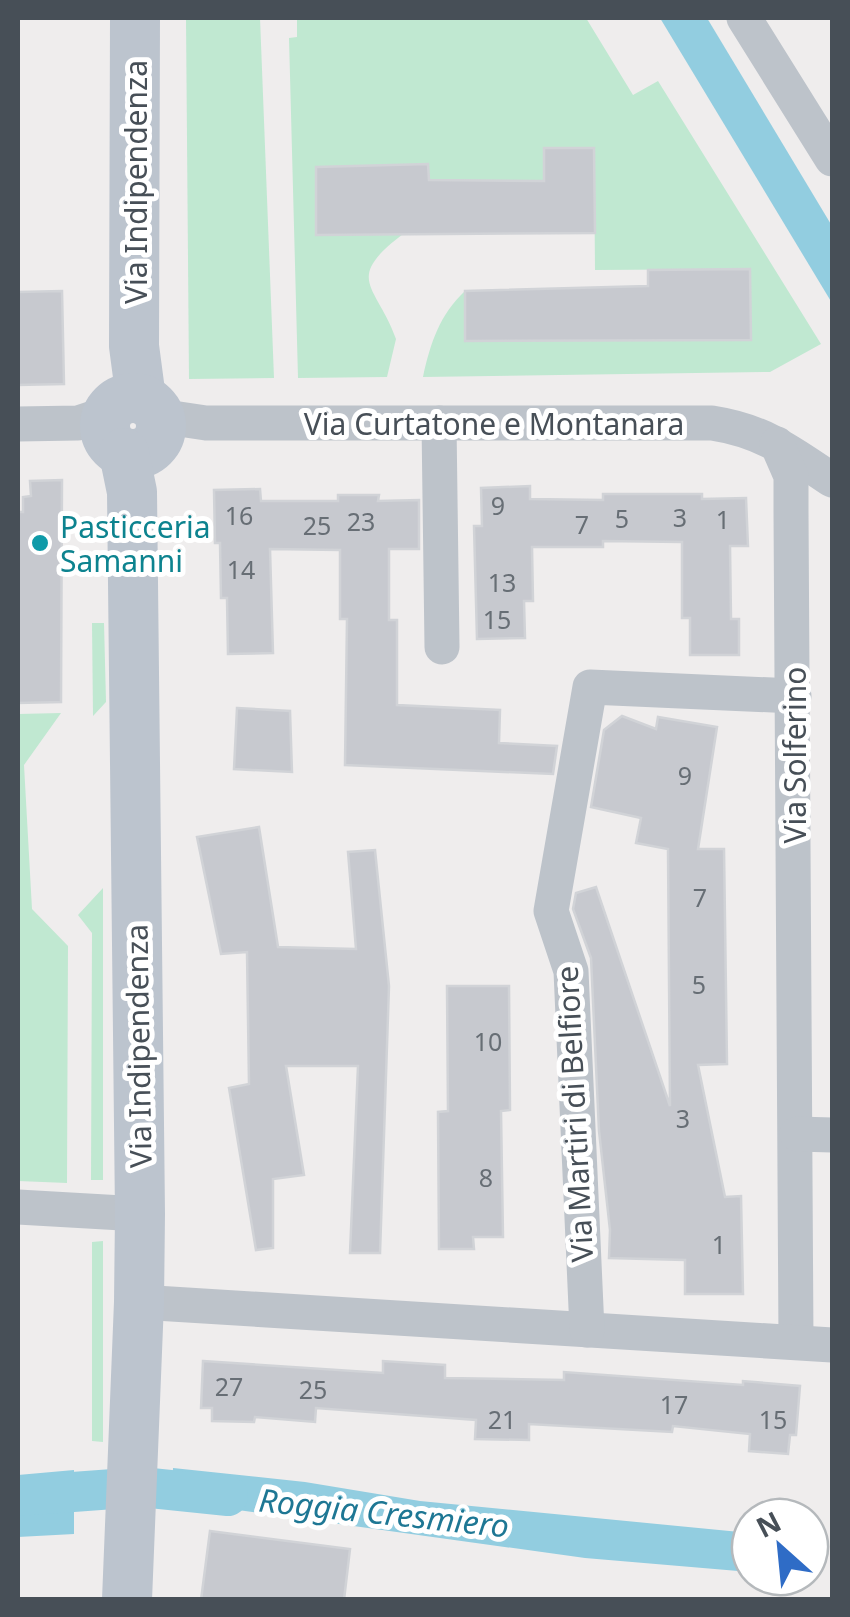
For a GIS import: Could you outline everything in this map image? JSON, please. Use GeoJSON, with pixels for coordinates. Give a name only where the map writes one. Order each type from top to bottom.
{"type":"FeatureCollection","features":[{"type":"Feature","properties":{"kind":"street","name":"Via Indipendenza"},"geometry":{"type":"LineString","coordinates":[[128,1600],[140,1302],[135,18]]}},
{"type":"Feature","properties":{"kind":"street"},"geometry":{"type":"LineString","coordinates":[[744,18],[832,158]]}},
{"type":"Feature","properties":{"kind":"street","name":"Via Curtatone e Montanara"},"geometry":{"type":"LineString","coordinates":[[18,424],[136,431],[712,423],[747,429],[777,444]]}},
{"type":"Feature","properties":{"kind":"street"},"geometry":{"type":"LineString","coordinates":[[439,424],[442,646]]}},
{"type":"Feature","properties":{"kind":"street"},"geometry":{"type":"LineString","coordinates":[[777,444],[832,480]]}},
{"type":"Feature","properties":{"kind":"street","name":"Via Solferino"},"geometry":{"type":"LineString","coordinates":[[777,444],[790,476],[796,1342]]}},
{"type":"Feature","properties":{"kind":"street","name":"Via Martiri di Belfiore"},"geometry":{"type":"LineString","coordinates":[[586,1330],[571,971],[552,912],[590,687],[794,696]]}},
{"type":"Feature","properties":{"kind":"street"},"geometry":{"type":"LineString","coordinates":[[797,1134],[832,1135]]}},
{"type":"Feature","properties":{"kind":"street"},"geometry":{"type":"LineString","coordinates":[[18,1208],[140,1214]]}},
{"type":"Feature","properties":{"kind":"street"},"geometry":{"type":"LineString","coordinates":[[140,1302],[832,1345]]}},
{"type":"Feature","properties":{"kind":"green space"},"geometry":{"type":"Polygon","coordinates":[[[186,18],[260,18],[274,378],[189,379],[186,18]]]}},
{"type":"Feature","properties":{"kind":"green space"},"geometry":{"type":"Polygon","coordinates":[[[297,18],[586,18],[633,95],[658,81],[821,344],[770,372],[423,377],[437,330],[465,291],[465,341],[750,269],[595,270],[594,149],[544,149],[544,181],[429,181],[428,164],[316,167],[316,234],[403,234],[385,249],[369,273],[374,294],[396,339],[387,377],[298,378],[289,38],[297,37],[297,18]]]}},
{"type":"Feature","properties":{"kind":"green space"},"geometry":{"type":"Polygon","coordinates":[[[92,623],[104,623],[106,702],[93,716],[92,623]]]}},
{"type":"Feature","properties":{"kind":"green space"},"geometry":{"type":"Polygon","coordinates":[[[61,713],[24,765],[32,909],[68,946],[67,1183],[18,1181],[18,714],[61,713]]]}},
{"type":"Feature","properties":{"kind":"green space"},"geometry":{"type":"Polygon","coordinates":[[[103,888],[103,1180],[91,1180],[92,933],[78,915],[103,888]]]}},
{"type":"Feature","properties":{"kind":"green space"},"geometry":{"type":"Polygon","coordinates":[[[103,1241],[103,1442],[92,1441],[92,1242],[103,1241]]]}},
{"type":"Feature","properties":{"kind":"water"},"geometry":{"type":"Polygon","coordinates":[[[660,18],[707,18],[832,226],[832,303],[660,18]]]}},
{"type":"Feature","properties":{"kind":"water","name":"Roggia Cresmiero"},"geometry":{"type":"Polygon","coordinates":[[[173,1468],[305,1482],[420,1501],[730,1531],[730,1570],[585,1558],[172,1503],[173,1468]]]}},
{"type":"Feature","properties":{"kind":"water"},"geometry":{"type":"Polygon","coordinates":[[[74,1470],[74,1534],[18,1537],[18,1475],[74,1470]]]}},
{"type":"Feature","properties":{"kind":"building"},"geometry":{"type":"Polygon","coordinates":[[[544,148],[594,148],[595,233],[316,235],[316,167],[428,164],[429,180],[544,181],[544,148]]]}},
{"type":"Feature","properties":{"kind":"building"},"geometry":{"type":"Polygon","coordinates":[[[750,269],[751,340],[465,341],[465,291],[648,286],[648,270],[750,269]]]}},
{"type":"Feature","properties":{"kind":"building"},"geometry":{"type":"Polygon","coordinates":[[[62,291],[64,384],[18,385],[18,292],[62,291]]]}},
{"type":"Feature","properties":{"kind":"building"},"geometry":{"type":"Polygon","coordinates":[[[62,480],[61,702],[18,703],[18,512],[23,512],[23,497],[31,496],[30,481],[62,480]]]}},
{"type":"Feature","properties":{"kind":"building"},"geometry":{"type":"Polygon","coordinates":[[[530,486],[530,499],[603,500],[603,494],[746,498],[748,546],[730,546],[731,619],[739,619],[739,655],[690,655],[690,618],[682,618],[682,542],[603,541],[603,547],[532,547],[533,601],[524,601],[525,638],[477,639],[474,526],[482,526],[481,488],[530,486]]]}},
{"type":"Feature","properties":{"kind":"building"},"geometry":{"type":"Polygon","coordinates":[[[260,489],[261,501],[338,501],[338,495],[379,495],[378,501],[419,500],[419,549],[389,549],[389,620],[397,620],[397,705],[500,710],[499,743],[557,746],[553,774],[345,765],[347,619],[340,619],[340,550],[270,549],[273,653],[228,654],[227,598],[221,598],[214,490],[260,489]]]}},
{"type":"Feature","properties":{"kind":"building"},"geometry":{"type":"Polygon","coordinates":[[[237,708],[290,711],[292,772],[234,769],[237,708]]]}},
{"type":"Feature","properties":{"kind":"building"},"geometry":{"type":"Polygon","coordinates":[[[622,716],[656,729],[658,717],[717,727],[698,849],[724,849],[727,1064],[698,1065],[725,1197],[741,1196],[743,1294],[685,1294],[685,1260],[609,1258],[591,958],[573,909],[576,893],[596,887],[670,1106],[668,849],[636,843],[641,818],[591,807],[604,730],[622,716]]]}},
{"type":"Feature","properties":{"kind":"building"},"geometry":{"type":"Polygon","coordinates":[[[259,827],[278,947],[356,949],[348,852],[375,850],[389,986],[380,1253],[350,1253],[358,1066],[286,1066],[304,1175],[273,1179],[273,1248],[256,1250],[229,1088],[249,1084],[247,952],[221,954],[197,837],[259,827]]]}},
{"type":"Feature","properties":{"kind":"building"},"geometry":{"type":"Polygon","coordinates":[[[447,986],[509,986],[510,1110],[501,1111],[503,1237],[473,1237],[474,1249],[439,1249],[438,1112],[448,1111],[447,986]]]}},
{"type":"Feature","properties":{"kind":"building"},"geometry":{"type":"Polygon","coordinates":[[[203,1361],[383,1373],[383,1361],[445,1365],[445,1378],[564,1380],[564,1372],[800,1386],[796,1435],[790,1435],[788,1454],[749,1451],[750,1434],[673,1426],[672,1432],[529,1424],[529,1440],[475,1439],[476,1420],[316,1408],[315,1422],[255,1417],[254,1422],[212,1421],[212,1408],[201,1408],[203,1361]]]}},
{"type":"Feature","properties":{"kind":"building"},"geometry":{"type":"Polygon","coordinates":[[[210,1531],[350,1549],[344,1600],[201,1600],[210,1531]]]}},
{"type":"Feature","properties":{"kind":"waterway","name":"Roggia Cresmiero"},"geometry":{"type":"LineString","coordinates":[[18,1496],[141,1487],[228,1496]]}},
{"type":"Feature","properties":{"kind":"place","name":"Pasticceria Samanni"},"geometry":{"type":"Point","coordinates":[40,543]}}]}
